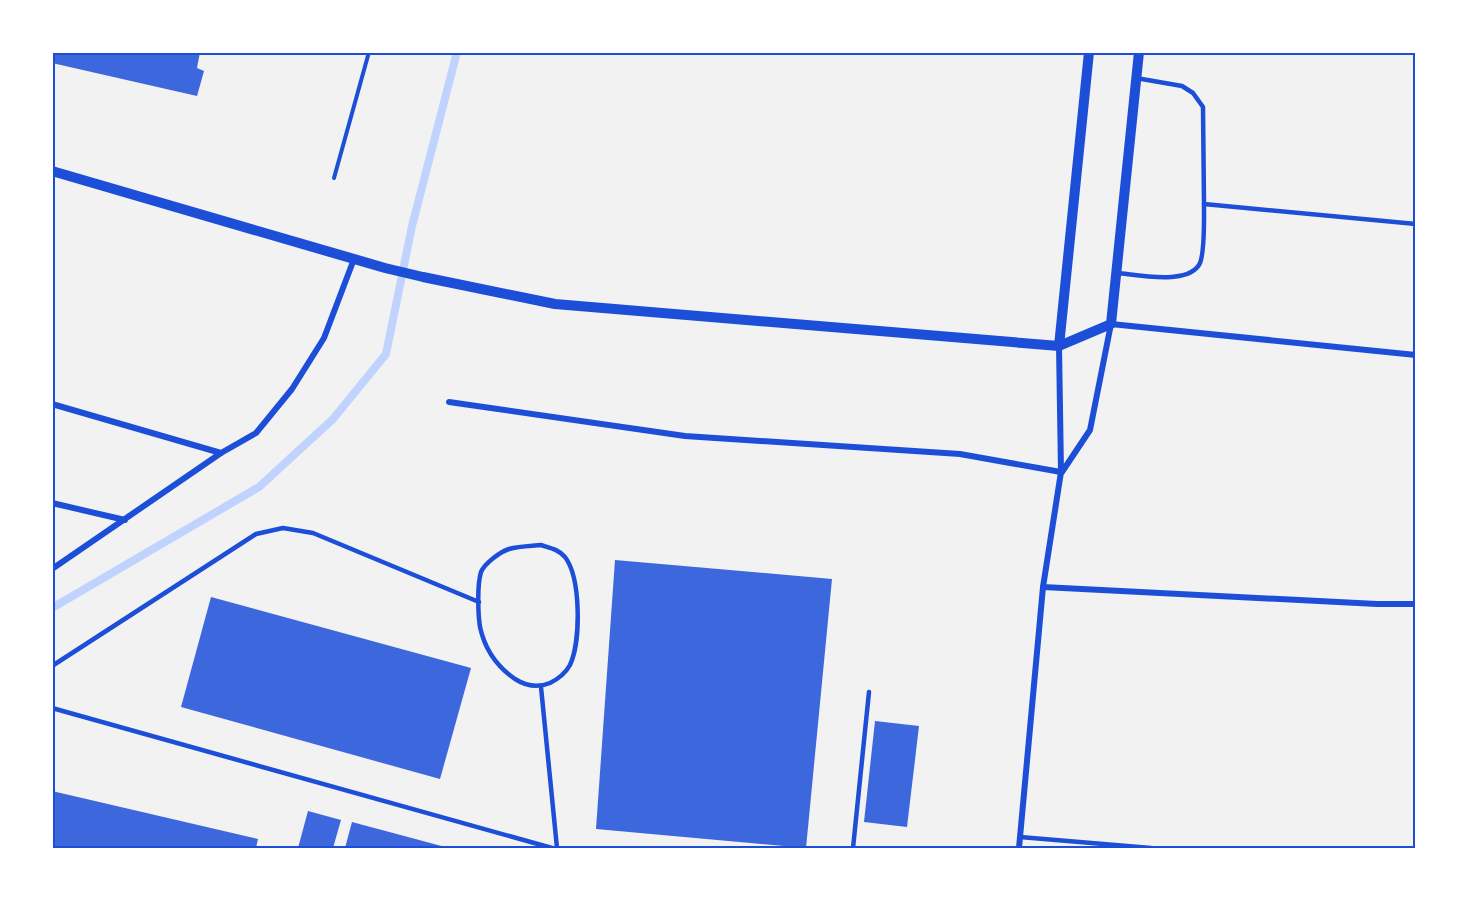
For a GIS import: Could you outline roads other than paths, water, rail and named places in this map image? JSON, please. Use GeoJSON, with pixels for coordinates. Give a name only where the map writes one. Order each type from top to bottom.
{"type":"FeatureCollection","features":[{"type":"Feature","properties":{"kind":"street"},"geometry":{"type":"LineString","coordinates":[[1019,849],[1043,587],[1061,472],[1059,346],[1089,52]]}},
{"type":"Feature","properties":{"kind":"street"},"geometry":{"type":"LineString","coordinates":[[1061,472],[1090,430],[1110,324],[1139,52]]}},
{"type":"Feature","properties":{"kind":"street"},"geometry":{"type":"LineString","coordinates":[[52,171],[423,278],[555,304],[1059,346],[1110,324],[1416,355]]}},
{"type":"Feature","properties":{"kind":"street"},"geometry":{"type":"LineString","coordinates":[[52,569],[221,453],[256,433],[292,389],[324,338],[354,259]]}},
{"type":"Feature","properties":{"kind":"street"},"geometry":{"type":"LineString","coordinates":[[449,402],[685,436],[960,454],[1061,472]]}},
{"type":"Feature","properties":{"kind":"street"},"geometry":{"type":"LineString","coordinates":[[52,404],[221,453]]}},
{"type":"Feature","properties":{"kind":"street"},"geometry":{"type":"LineString","coordinates":[[52,503],[125,520]]}},
{"type":"Feature","properties":{"kind":"street"},"geometry":{"type":"LineString","coordinates":[[1043,587],[1377,604],[1416,603]]}},
{"type":"Feature","properties":{"kind":"lane"},"geometry":{"type":"LineString","coordinates":[[1116,272],[1157,278],[1191,274],[1200,264],[1204,227],[1203,107],[1192,93],[1182,86],[1136,78]]}},
{"type":"Feature","properties":{"kind":"lane"},"geometry":{"type":"LineString","coordinates":[[1204,204],[1416,224]]}},
{"type":"Feature","properties":{"kind":"lane"},"geometry":{"type":"LineString","coordinates":[[52,666],[256,534],[282,528],[313,533],[479,602]]}},
{"type":"Feature","properties":{"kind":"lane"},"geometry":{"type":"LineString","coordinates":[[541,545],[557,550],[566,559],[573,575],[578,623],[570,665],[560,679],[541,687],[521,683],[501,669],[486,648],[480,625],[479,602],[482,571],[494,558],[508,549],[541,545]]}},
{"type":"Feature","properties":{"kind":"lane"},"geometry":{"type":"LineString","coordinates":[[52,708],[554,849],[541,687]]}},
{"type":"Feature","properties":{"kind":"lane"},"geometry":{"type":"LineString","coordinates":[[853,849],[869,692]]}},
{"type":"Feature","properties":{"kind":"lane"},"geometry":{"type":"LineString","coordinates":[[1020,837],[1151,849]]}},
{"type":"Feature","properties":{"kind":"lane"},"geometry":{"type":"LineString","coordinates":[[1079,849],[1080,842]]}},
{"type":"Feature","properties":{"kind":"waterway"},"geometry":{"type":"LineString","coordinates":[[52,608],[259,487],[333,419],[386,354],[412,226],[457,52]]}}]}
